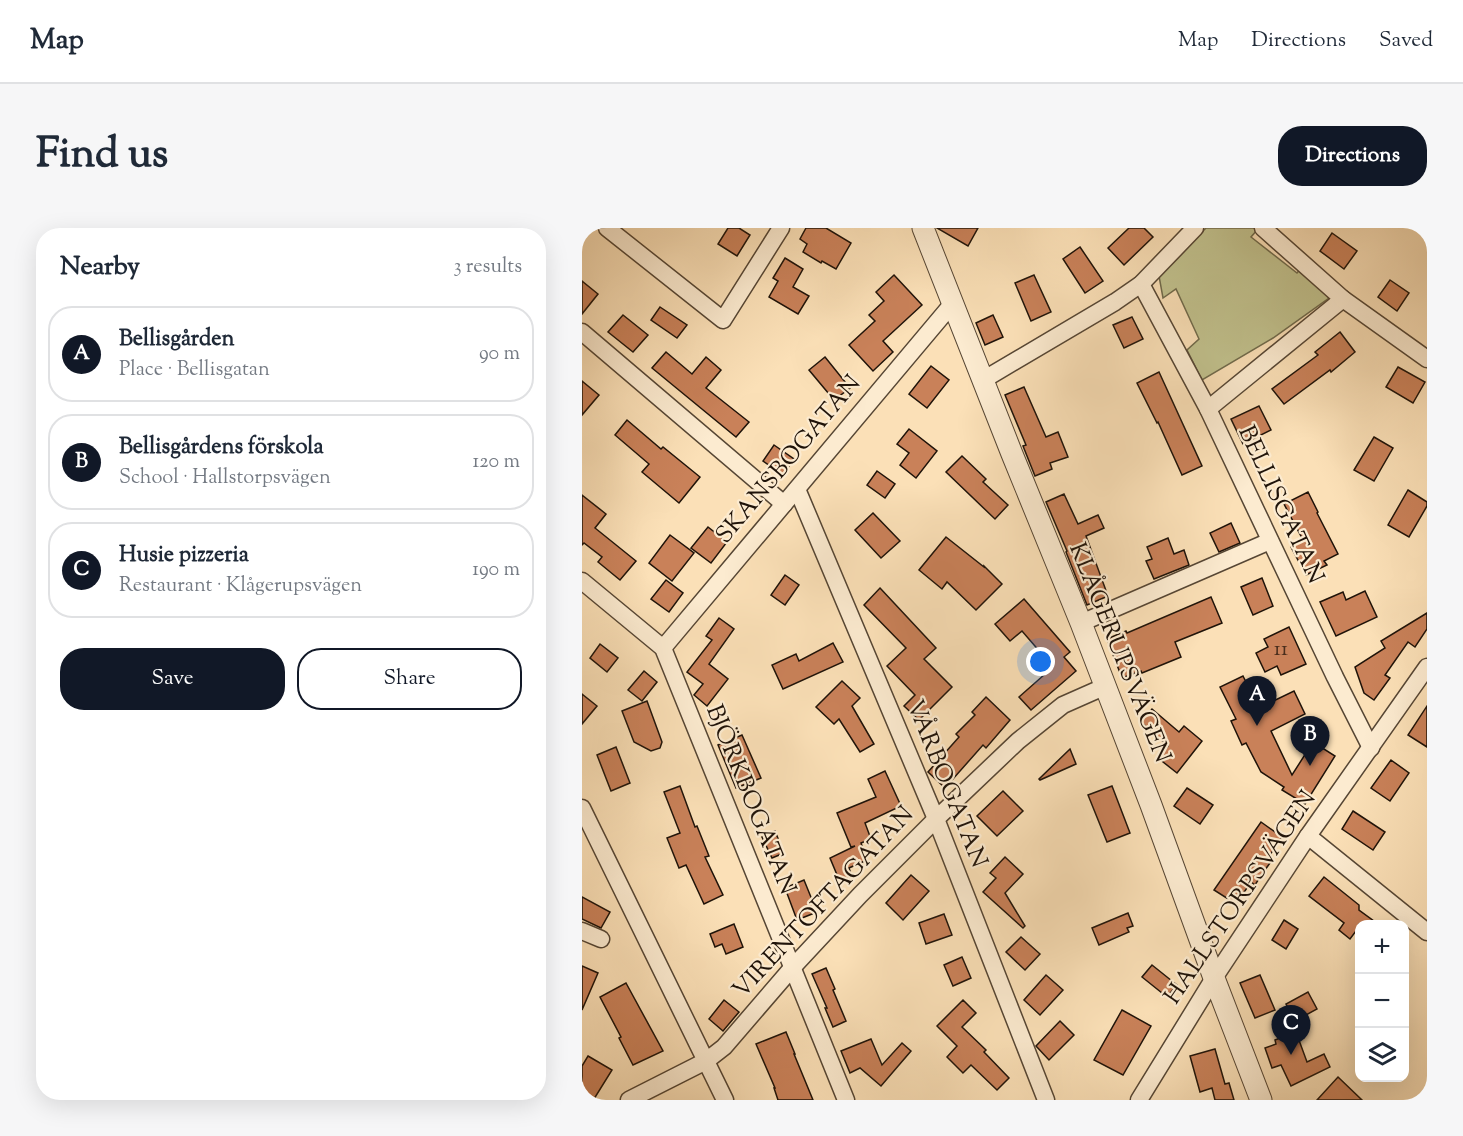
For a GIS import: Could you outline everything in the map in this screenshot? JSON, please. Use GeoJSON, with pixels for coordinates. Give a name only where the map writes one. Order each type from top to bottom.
{"type":"FeatureCollection","features":[{"type":"Feature","properties":{"kind":"street"},"geometry":{"type":"LineString","coordinates":[[607,228],[723,320],[781,228]]}},
{"type":"Feature","properties":{"kind":"street","name":"KLÅGERUPSVÄGEN"},"geometry":{"type":"LineString","coordinates":[[923,228],[1106,686],[1261,1100]]}},
{"type":"Feature","properties":{"kind":"street"},"geometry":{"type":"LineString","coordinates":[[983,380],[1106,308],[1141,284],[1195,228]]}},
{"type":"Feature","properties":{"kind":"street"},"geometry":{"type":"LineString","coordinates":[[1263,228],[1343,299],[1427,359]]}},
{"type":"Feature","properties":{"kind":"street","name":"BELLISGATAN"},"geometry":{"type":"LineString","coordinates":[[1141,284],[1208,409],[1330,667],[1371,748]]}},
{"type":"Feature","properties":{"kind":"street"},"geometry":{"type":"LineString","coordinates":[[1208,409],[1343,299]]}},
{"type":"Feature","properties":{"kind":"street","name":"SKANSBOGATAN"},"geometry":{"type":"LineString","coordinates":[[663,648],[953,303]]}},
{"type":"Feature","properties":{"kind":"street"},"geometry":{"type":"LineString","coordinates":[[582,332],[784,504]]}},
{"type":"Feature","properties":{"kind":"street","name":"VÅRBOGATAN"},"geometry":{"type":"LineString","coordinates":[[797,489],[936,819],[1046,1100]]}},
{"type":"Feature","properties":{"kind":"street"},"geometry":{"type":"LineString","coordinates":[[1081,623],[1270,541]]}},
{"type":"Feature","properties":{"kind":"street","name":"BJÖRKBOGATAN"},"geometry":{"type":"LineString","coordinates":[[582,581],[663,648],[846,1100]]}},
{"type":"Feature","properties":{"kind":"street","name":"HALLSTORPSVÄGEN"},"geometry":{"type":"LineString","coordinates":[[1139,1100],[1214,978],[1308,836],[1427,667]]}},
{"type":"Feature","properties":{"kind":"street","name":"VIRENTOFTAGATAN"},"geometry":{"type":"LineString","coordinates":[[629,1100],[706,1061],[724,1047],[792,968],[860,895],[1018,741],[1063,705],[1106,686]]}},
{"type":"Feature","properties":{"kind":"street"},"geometry":{"type":"LineString","coordinates":[[582,808],[725,1100]]}},
{"type":"Feature","properties":{"kind":"street"},"geometry":{"type":"LineString","coordinates":[[1308,836],[1427,932]]}},
{"type":"Feature","properties":{"kind":"street"},"geometry":{"type":"LineString","coordinates":[[582,931],[601,939]]}},
{"type":"Feature","properties":{"kind":"green space"},"geometry":{"type":"Polygon","coordinates":[[[1206,228],[1257,228],[1251,237],[1297,273],[1302,267],[1329,298],[1273,338],[1202,380],[1187,350],[1199,339],[1176,289],[1163,298],[1159,276],[1206,228]]]}},
{"type":"Feature","properties":{"kind":"building"},"geometry":{"type":"Polygon","coordinates":[[[728,228],[739,228],[750,235],[737,256],[718,244],[728,228]]]}},
{"type":"Feature","properties":{"kind":"building"},"geometry":{"type":"Polygon","coordinates":[[[806,228],[826,228],[851,243],[836,269],[803,252],[807,244],[800,239],[806,228]]]}},
{"type":"Feature","properties":{"kind":"building"},"geometry":{"type":"Polygon","coordinates":[[[937,228],[978,228],[968,246],[937,228]]]}},
{"type":"Feature","properties":{"kind":"building"},"geometry":{"type":"Polygon","coordinates":[[[1129,228],[1144,228],[1153,237],[1124,265],[1108,248],[1129,228]]]}},
{"type":"Feature","properties":{"kind":"building"},"geometry":{"type":"Polygon","coordinates":[[[1332,233],[1357,251],[1344,269],[1320,251],[1332,233]]]}},
{"type":"Feature","properties":{"kind":"building"},"geometry":{"type":"Polygon","coordinates":[[[1080,247],[1103,281],[1085,293],[1063,259],[1080,247]]]}},
{"type":"Feature","properties":{"kind":"building"},"geometry":{"type":"Polygon","coordinates":[[[785,258],[803,269],[793,287],[809,296],[798,314],[769,297],[778,281],[773,278],[785,258]]]}},
{"type":"Feature","properties":{"kind":"building"},"geometry":{"type":"Polygon","coordinates":[[[894,275],[922,305],[883,341],[893,352],[873,371],[849,345],[875,321],[869,315],[884,301],[876,292],[894,275]]]}},
{"type":"Feature","properties":{"kind":"building"},"geometry":{"type":"Polygon","coordinates":[[[1034,275],[1051,312],[1031,321],[1015,283],[1034,275]]]}},
{"type":"Feature","properties":{"kind":"building"},"geometry":{"type":"Polygon","coordinates":[[[1390,280],[1409,293],[1397,311],[1378,297],[1390,280]]]}},
{"type":"Feature","properties":{"kind":"building"},"geometry":{"type":"Polygon","coordinates":[[[582,281],[598,294],[582,314],[582,281]]]}},
{"type":"Feature","properties":{"kind":"building"},"geometry":{"type":"Polygon","coordinates":[[[660,307],[687,325],[677,338],[651,320],[660,307]]]}},
{"type":"Feature","properties":{"kind":"building"},"geometry":{"type":"Polygon","coordinates":[[[623,315],[648,335],[633,352],[608,332],[623,315]]]}},
{"type":"Feature","properties":{"kind":"building"},"geometry":{"type":"Polygon","coordinates":[[[993,315],[1003,337],[985,345],[976,323],[993,315]]]}},
{"type":"Feature","properties":{"kind":"building"},"geometry":{"type":"Polygon","coordinates":[[[1132,317],[1143,339],[1124,348],[1113,325],[1132,317]]]}},
{"type":"Feature","properties":{"kind":"building"},"geometry":{"type":"Polygon","coordinates":[[[1340,332],[1355,352],[1331,372],[1330,370],[1284,404],[1272,389],[1318,355],[1315,352],[1340,332]]]}},
{"type":"Feature","properties":{"kind":"building"},"geometry":{"type":"Polygon","coordinates":[[[666,352],[692,374],[706,357],[721,370],[706,388],[749,422],[736,437],[652,368],[666,352]]]}},
{"type":"Feature","properties":{"kind":"building"},"geometry":{"type":"Polygon","coordinates":[[[825,357],[850,388],[834,400],[809,370],[825,357]]]}},
{"type":"Feature","properties":{"kind":"building"},"geometry":{"type":"Polygon","coordinates":[[[931,366],[949,380],[927,408],[909,394],[931,366]]]}},
{"type":"Feature","properties":{"kind":"building"},"geometry":{"type":"Polygon","coordinates":[[[1398,367],[1425,382],[1413,403],[1386,387],[1398,367]]]}},
{"type":"Feature","properties":{"kind":"building"},"geometry":{"type":"Polygon","coordinates":[[[1159,372],[1202,466],[1182,475],[1137,383],[1159,372]]]}},
{"type":"Feature","properties":{"kind":"building"},"geometry":{"type":"Polygon","coordinates":[[[582,381],[599,395],[582,415],[582,381]]]}},
{"type":"Feature","properties":{"kind":"building"},"geometry":{"type":"Polygon","coordinates":[[[1024,387],[1046,437],[1058,432],[1068,457],[1050,463],[1052,469],[1035,476],[1023,446],[1026,445],[1005,395],[1024,387]]]}},
{"type":"Feature","properties":{"kind":"building"},"geometry":{"type":"Polygon","coordinates":[[[1259,406],[1271,430],[1243,444],[1231,419],[1259,406]]]}},
{"type":"Feature","properties":{"kind":"building"},"geometry":{"type":"Polygon","coordinates":[[[627,420],[661,449],[663,447],[700,477],[679,503],[642,472],[649,464],[615,435],[627,420]]]}},
{"type":"Feature","properties":{"kind":"building"},"geometry":{"type":"Polygon","coordinates":[[[909,429],[937,451],[916,478],[900,465],[909,453],[897,444],[909,429]]]}},
{"type":"Feature","properties":{"kind":"building"},"geometry":{"type":"Polygon","coordinates":[[[1374,437],[1393,448],[1374,481],[1354,470],[1374,437]]]}},
{"type":"Feature","properties":{"kind":"building"},"geometry":{"type":"Polygon","coordinates":[[[774,445],[794,459],[783,475],[763,461],[774,445]]]}},
{"type":"Feature","properties":{"kind":"building"},"geometry":{"type":"Polygon","coordinates":[[[962,456],[986,479],[983,482],[1008,505],[995,519],[946,472],[962,456]]]}},
{"type":"Feature","properties":{"kind":"building"},"geometry":{"type":"Polygon","coordinates":[[[877,471],[895,484],[885,498],[867,485],[877,471]]]}},
{"type":"Feature","properties":{"kind":"building"},"geometry":{"type":"Polygon","coordinates":[[[1408,490],[1427,502],[1427,506],[1409,537],[1388,525],[1408,490]]]}},
{"type":"Feature","properties":{"kind":"building"},"geometry":{"type":"Polygon","coordinates":[[[1308,492],[1338,554],[1324,561],[1327,565],[1306,575],[1291,547],[1303,540],[1284,504],[1308,492]]]}},
{"type":"Feature","properties":{"kind":"building"},"geometry":{"type":"Polygon","coordinates":[[[1064,494],[1078,524],[1098,515],[1104,528],[1086,536],[1108,596],[1087,605],[1046,502],[1064,494]]]}},
{"type":"Feature","properties":{"kind":"building"},"geometry":{"type":"Polygon","coordinates":[[[582,495],[606,514],[595,528],[636,561],[620,580],[598,562],[602,557],[584,543],[582,545],[582,495]]]}},
{"type":"Feature","properties":{"kind":"building"},"geometry":{"type":"Polygon","coordinates":[[[873,513],[900,541],[881,558],[855,530],[873,513]]]}},
{"type":"Feature","properties":{"kind":"building"},"geometry":{"type":"Polygon","coordinates":[[[1231,523],[1240,543],[1219,552],[1210,533],[1231,523]]]}},
{"type":"Feature","properties":{"kind":"building"},"geometry":{"type":"Polygon","coordinates":[[[708,527],[727,542],[711,563],[691,548],[708,527]]]}},
{"type":"Feature","properties":{"kind":"building"},"geometry":{"type":"Polygon","coordinates":[[[670,535],[694,553],[672,581],[649,563],[670,535]]]}},
{"type":"Feature","properties":{"kind":"building"},"geometry":{"type":"Polygon","coordinates":[[[946,537],[984,566],[1002,584],[976,610],[947,582],[942,589],[919,570],[946,537]]]}},
{"type":"Feature","properties":{"kind":"building"},"geometry":{"type":"Polygon","coordinates":[[[1168,538],[1174,554],[1184,550],[1189,565],[1154,579],[1146,561],[1152,559],[1147,547],[1168,538]]]}},
{"type":"Feature","properties":{"kind":"building"},"geometry":{"type":"Polygon","coordinates":[[[785,575],[799,585],[785,605],[771,595],[785,575]]]}},
{"type":"Feature","properties":{"kind":"building"},"geometry":{"type":"Polygon","coordinates":[[[1262,578],[1273,606],[1253,615],[1241,587],[1262,578]]]}},
{"type":"Feature","properties":{"kind":"building"},"geometry":{"type":"Polygon","coordinates":[[[666,580],[683,593],[669,612],[651,599],[666,580]]]}},
{"type":"Feature","properties":{"kind":"building"},"geometry":{"type":"Polygon","coordinates":[[[880,588],[936,648],[924,659],[952,687],[919,720],[904,706],[915,695],[887,666],[906,648],[864,605],[880,588]]]}},
{"type":"Feature","properties":{"kind":"building"},"geometry":{"type":"Polygon","coordinates":[[[1365,591],[1377,617],[1336,636],[1320,602],[1343,592],[1346,600],[1365,591]]]}},
{"type":"Feature","properties":{"kind":"building"},"geometry":{"type":"Polygon","coordinates":[[[1211,597],[1222,623],[1175,642],[1181,657],[1142,673],[1141,671],[1122,678],[1107,639],[1126,631],[1127,633],[1211,597]]]}},
{"type":"Feature","properties":{"kind":"building"},"geometry":{"type":"Polygon","coordinates":[[[1024,599],[1070,652],[1064,657],[1076,671],[1031,710],[1019,697],[1053,667],[1022,631],[1010,641],[995,624],[1024,599]]]}},
{"type":"Feature","properties":{"kind":"building"},"geometry":{"type":"Polygon","coordinates":[[[1427,613],[1427,629],[1415,647],[1408,642],[1385,675],[1390,678],[1374,700],[1364,693],[1355,667],[1385,648],[1381,641],[1427,613]]]}},
{"type":"Feature","properties":{"kind":"building"},"geometry":{"type":"Polygon","coordinates":[[[719,618],[734,629],[709,664],[728,679],[707,706],[694,695],[703,684],[687,672],[712,640],[706,636],[719,618]]]}},
{"type":"Feature","properties":{"kind":"building"},"geometry":{"type":"Polygon","coordinates":[[[1289,627],[1306,664],[1281,675],[1277,666],[1265,672],[1256,653],[1268,647],[1264,639],[1289,627]]]}},
{"type":"Feature","properties":{"kind":"building"},"geometry":{"type":"Polygon","coordinates":[[[833,643],[843,662],[783,689],[772,665],[796,654],[799,661],[833,643]]]}},
{"type":"Feature","properties":{"kind":"building"},"geometry":{"type":"Polygon","coordinates":[[[600,644],[618,658],[607,672],[590,658],[600,644]]]}},
{"type":"Feature","properties":{"kind":"building"},"geometry":{"type":"Polygon","coordinates":[[[644,671],[657,682],[642,701],[628,690],[644,671]]]}},
{"type":"Feature","properties":{"kind":"building"},"geometry":{"type":"Polygon","coordinates":[[[1243,676],[1259,708],[1294,691],[1305,714],[1271,731],[1292,775],[1313,742],[1335,756],[1305,804],[1282,790],[1284,787],[1261,772],[1246,743],[1242,745],[1231,721],[1236,719],[1220,687],[1243,676]]]}},
{"type":"Feature","properties":{"kind":"building"},"geometry":{"type":"Polygon","coordinates":[[[842,681],[860,698],[852,706],[874,744],[860,752],[839,719],[834,724],[816,707],[842,681]]]}},
{"type":"Feature","properties":{"kind":"building"},"geometry":{"type":"Polygon","coordinates":[[[582,694],[597,706],[582,724],[582,694]]]}},
{"type":"Feature","properties":{"kind":"building"},"geometry":{"type":"Polygon","coordinates":[[[986,697],[1010,720],[986,748],[983,745],[945,788],[928,772],[959,737],[956,734],[975,715],[972,712],[986,697]]]}},
{"type":"Feature","properties":{"kind":"building"},"geometry":{"type":"Polygon","coordinates":[[[647,701],[662,742],[660,748],[651,751],[634,742],[622,711],[647,701]]]}},
{"type":"Feature","properties":{"kind":"building"},"geometry":{"type":"Polygon","coordinates":[[[1427,706],[1427,747],[1408,735],[1427,706]]]}},
{"type":"Feature","properties":{"kind":"building"},"geometry":{"type":"Polygon","coordinates":[[[1152,709],[1179,732],[1184,726],[1202,741],[1177,773],[1158,758],[1168,746],[1141,722],[1152,709]]]}},
{"type":"Feature","properties":{"kind":"building"},"geometry":{"type":"Polygon","coordinates":[[[742,735],[761,778],[736,788],[718,745],[742,735]]]}},
{"type":"Feature","properties":{"kind":"building"},"geometry":{"type":"Polygon","coordinates":[[[616,747],[630,783],[611,791],[597,755],[616,747]]]}},
{"type":"Feature","properties":{"kind":"building"},"geometry":{"type":"Polygon","coordinates":[[[1070,749],[1076,764],[1039,779],[1070,749]]]}},
{"type":"Feature","properties":{"kind":"building"},"geometry":{"type":"Polygon","coordinates":[[[1391,760],[1409,773],[1390,801],[1371,788],[1391,760]]]}},
{"type":"Feature","properties":{"kind":"building"},"geometry":{"type":"Polygon","coordinates":[[[885,771],[901,806],[865,823],[871,839],[861,843],[867,860],[849,868],[852,877],[840,882],[830,858],[855,846],[851,847],[837,813],[876,797],[868,779],[885,771]]]}},
{"type":"Feature","properties":{"kind":"building"},"geometry":{"type":"Polygon","coordinates":[[[680,786],[695,827],[697,826],[709,856],[705,857],[723,895],[704,904],[686,865],[679,868],[667,838],[680,833],[664,792],[680,786]]]}},
{"type":"Feature","properties":{"kind":"building"},"geometry":{"type":"Polygon","coordinates":[[[1112,786],[1130,833],[1107,842],[1088,795],[1112,786]]]}},
{"type":"Feature","properties":{"kind":"building"},"geometry":{"type":"Polygon","coordinates":[[[1187,788],[1213,805],[1200,824],[1174,806],[1187,788]]]}},
{"type":"Feature","properties":{"kind":"building"},"geometry":{"type":"Polygon","coordinates":[[[1003,791],[1023,811],[997,836],[977,816],[1003,791]]]}},
{"type":"Feature","properties":{"kind":"building"},"geometry":{"type":"Polygon","coordinates":[[[1353,811],[1385,832],[1373,850],[1342,829],[1353,811]]]}},
{"type":"Feature","properties":{"kind":"building"},"geometry":{"type":"Polygon","coordinates":[[[1261,822],[1282,837],[1266,861],[1270,863],[1255,885],[1251,882],[1236,904],[1214,890],[1261,822]]]}},
{"type":"Feature","properties":{"kind":"building"},"geometry":{"type":"Polygon","coordinates":[[[775,831],[784,853],[772,858],[762,837],[775,831]]]}},
{"type":"Feature","properties":{"kind":"building"},"geometry":{"type":"Polygon","coordinates":[[[1005,857],[1023,874],[1005,893],[1025,926],[1023,928],[983,892],[996,878],[990,873],[1005,857]]]}},
{"type":"Feature","properties":{"kind":"building"},"geometry":{"type":"Polygon","coordinates":[[[911,875],[929,891],[903,920],[886,903],[911,875]]]}},
{"type":"Feature","properties":{"kind":"building"},"geometry":{"type":"Polygon","coordinates":[[[1324,877],[1359,905],[1359,910],[1373,920],[1355,920],[1355,932],[1350,939],[1339,930],[1344,923],[1309,896],[1324,877]]]}},
{"type":"Feature","properties":{"kind":"building"},"geometry":{"type":"Polygon","coordinates":[[[804,880],[817,912],[797,920],[785,888],[804,880]]]}},
{"type":"Feature","properties":{"kind":"building"},"geometry":{"type":"Polygon","coordinates":[[[582,897],[610,912],[601,928],[582,919],[582,897]]]}},
{"type":"Feature","properties":{"kind":"building"},"geometry":{"type":"Polygon","coordinates":[[[1128,913],[1133,926],[1127,928],[1129,932],[1099,945],[1092,928],[1128,913]]]}},
{"type":"Feature","properties":{"kind":"building"},"geometry":{"type":"Polygon","coordinates":[[[944,914],[952,935],[926,944],[919,923],[944,914]]]}},
{"type":"Feature","properties":{"kind":"building"},"geometry":{"type":"Polygon","coordinates":[[[1284,920],[1298,929],[1286,949],[1272,940],[1284,920]]]}},
{"type":"Feature","properties":{"kind":"building"},"geometry":{"type":"Polygon","coordinates":[[[734,924],[743,947],[726,954],[722,944],[715,947],[710,934],[734,924]]]}},
{"type":"Feature","properties":{"kind":"building"},"geometry":{"type":"Polygon","coordinates":[[[1021,937],[1040,954],[1025,970],[1006,952],[1021,937]]]}},
{"type":"Feature","properties":{"kind":"building"},"geometry":{"type":"Polygon","coordinates":[[[962,957],[971,978],[953,986],[944,965],[962,957]]]}},
{"type":"Feature","properties":{"kind":"building"},"geometry":{"type":"Polygon","coordinates":[[[1152,965],[1177,985],[1167,997],[1142,977],[1152,965]]]}},
{"type":"Feature","properties":{"kind":"building"},"geometry":{"type":"Polygon","coordinates":[[[582,966],[598,973],[582,1010],[582,966]]]}},
{"type":"Feature","properties":{"kind":"building"},"geometry":{"type":"Polygon","coordinates":[[[826,968],[846,1021],[833,1027],[812,974],[826,968]]]}},
{"type":"Feature","properties":{"kind":"building"},"geometry":{"type":"Polygon","coordinates":[[[1046,975],[1063,990],[1040,1015],[1024,1000],[1046,975]]]}},
{"type":"Feature","properties":{"kind":"building"},"geometry":{"type":"Polygon","coordinates":[[[1260,975],[1275,1010],[1255,1018],[1240,983],[1260,975]]]}},
{"type":"Feature","properties":{"kind":"building"},"geometry":{"type":"Polygon","coordinates":[[[626,983],[663,1051],[633,1065],[600,997],[626,983]]]}},
{"type":"Feature","properties":{"kind":"building"},"geometry":{"type":"Polygon","coordinates":[[[1308,992],[1317,1009],[1295,1021],[1286,1004],[1308,992]]]}},
{"type":"Feature","properties":{"kind":"building"},"geometry":{"type":"Polygon","coordinates":[[[724,1000],[739,1012],[723,1031],[709,1019],[724,1000]]]}},
{"type":"Feature","properties":{"kind":"building"},"geometry":{"type":"Polygon","coordinates":[[[963,1000],[976,1013],[962,1027],[986,1050],[984,1052],[1009,1078],[997,1090],[971,1065],[963,1073],[947,1057],[957,1046],[937,1026],[963,1000]]]}},
{"type":"Feature","properties":{"kind":"building"},"geometry":{"type":"Polygon","coordinates":[[[1122,1010],[1151,1026],[1123,1075],[1094,1060],[1122,1010]]]}},
{"type":"Feature","properties":{"kind":"building"},"geometry":{"type":"Polygon","coordinates":[[[1060,1021],[1074,1035],[1049,1060],[1036,1046],[1060,1021]]]}},
{"type":"Feature","properties":{"kind":"building"},"geometry":{"type":"Polygon","coordinates":[[[786,1032],[813,1100],[778,1100],[756,1044],[786,1032]]]}},
{"type":"Feature","properties":{"kind":"building"},"geometry":{"type":"Polygon","coordinates":[[[1296,1032],[1307,1062],[1324,1054],[1330,1067],[1291,1086],[1281,1065],[1272,1068],[1265,1048],[1276,1044],[1275,1040],[1296,1032]]]}},
{"type":"Feature","properties":{"kind":"building"},"geometry":{"type":"Polygon","coordinates":[[[871,1039],[882,1065],[902,1043],[911,1051],[881,1086],[860,1068],[850,1073],[841,1051],[871,1039]]]}},
{"type":"Feature","properties":{"kind":"building"},"geometry":{"type":"Polygon","coordinates":[[[1215,1049],[1225,1084],[1229,1083],[1234,1100],[1215,1100],[1212,1088],[1200,1092],[1190,1056],[1215,1049]]]}},
{"type":"Feature","properties":{"kind":"building"},"geometry":{"type":"Polygon","coordinates":[[[588,1056],[612,1070],[594,1099],[582,1092],[582,1066],[588,1056]]]}},
{"type":"Feature","properties":{"kind":"building"},"geometry":{"type":"Polygon","coordinates":[[[1338,1077],[1362,1100],[1317,1100],[1338,1077]]]}},
{"type":"Feature","properties":{"kind":"place","name":"Bellisgården"},"geometry":{"type":"Point","coordinates":[1257,726]}},
{"type":"Feature","properties":{"kind":"place","name":"Bellisgårdens förskola"},"geometry":{"type":"Point","coordinates":[1310,766]}},
{"type":"Feature","properties":{"kind":"place","name":"Husie pizzeria"},"geometry":{"type":"Point","coordinates":[1291,1055]}}]}
